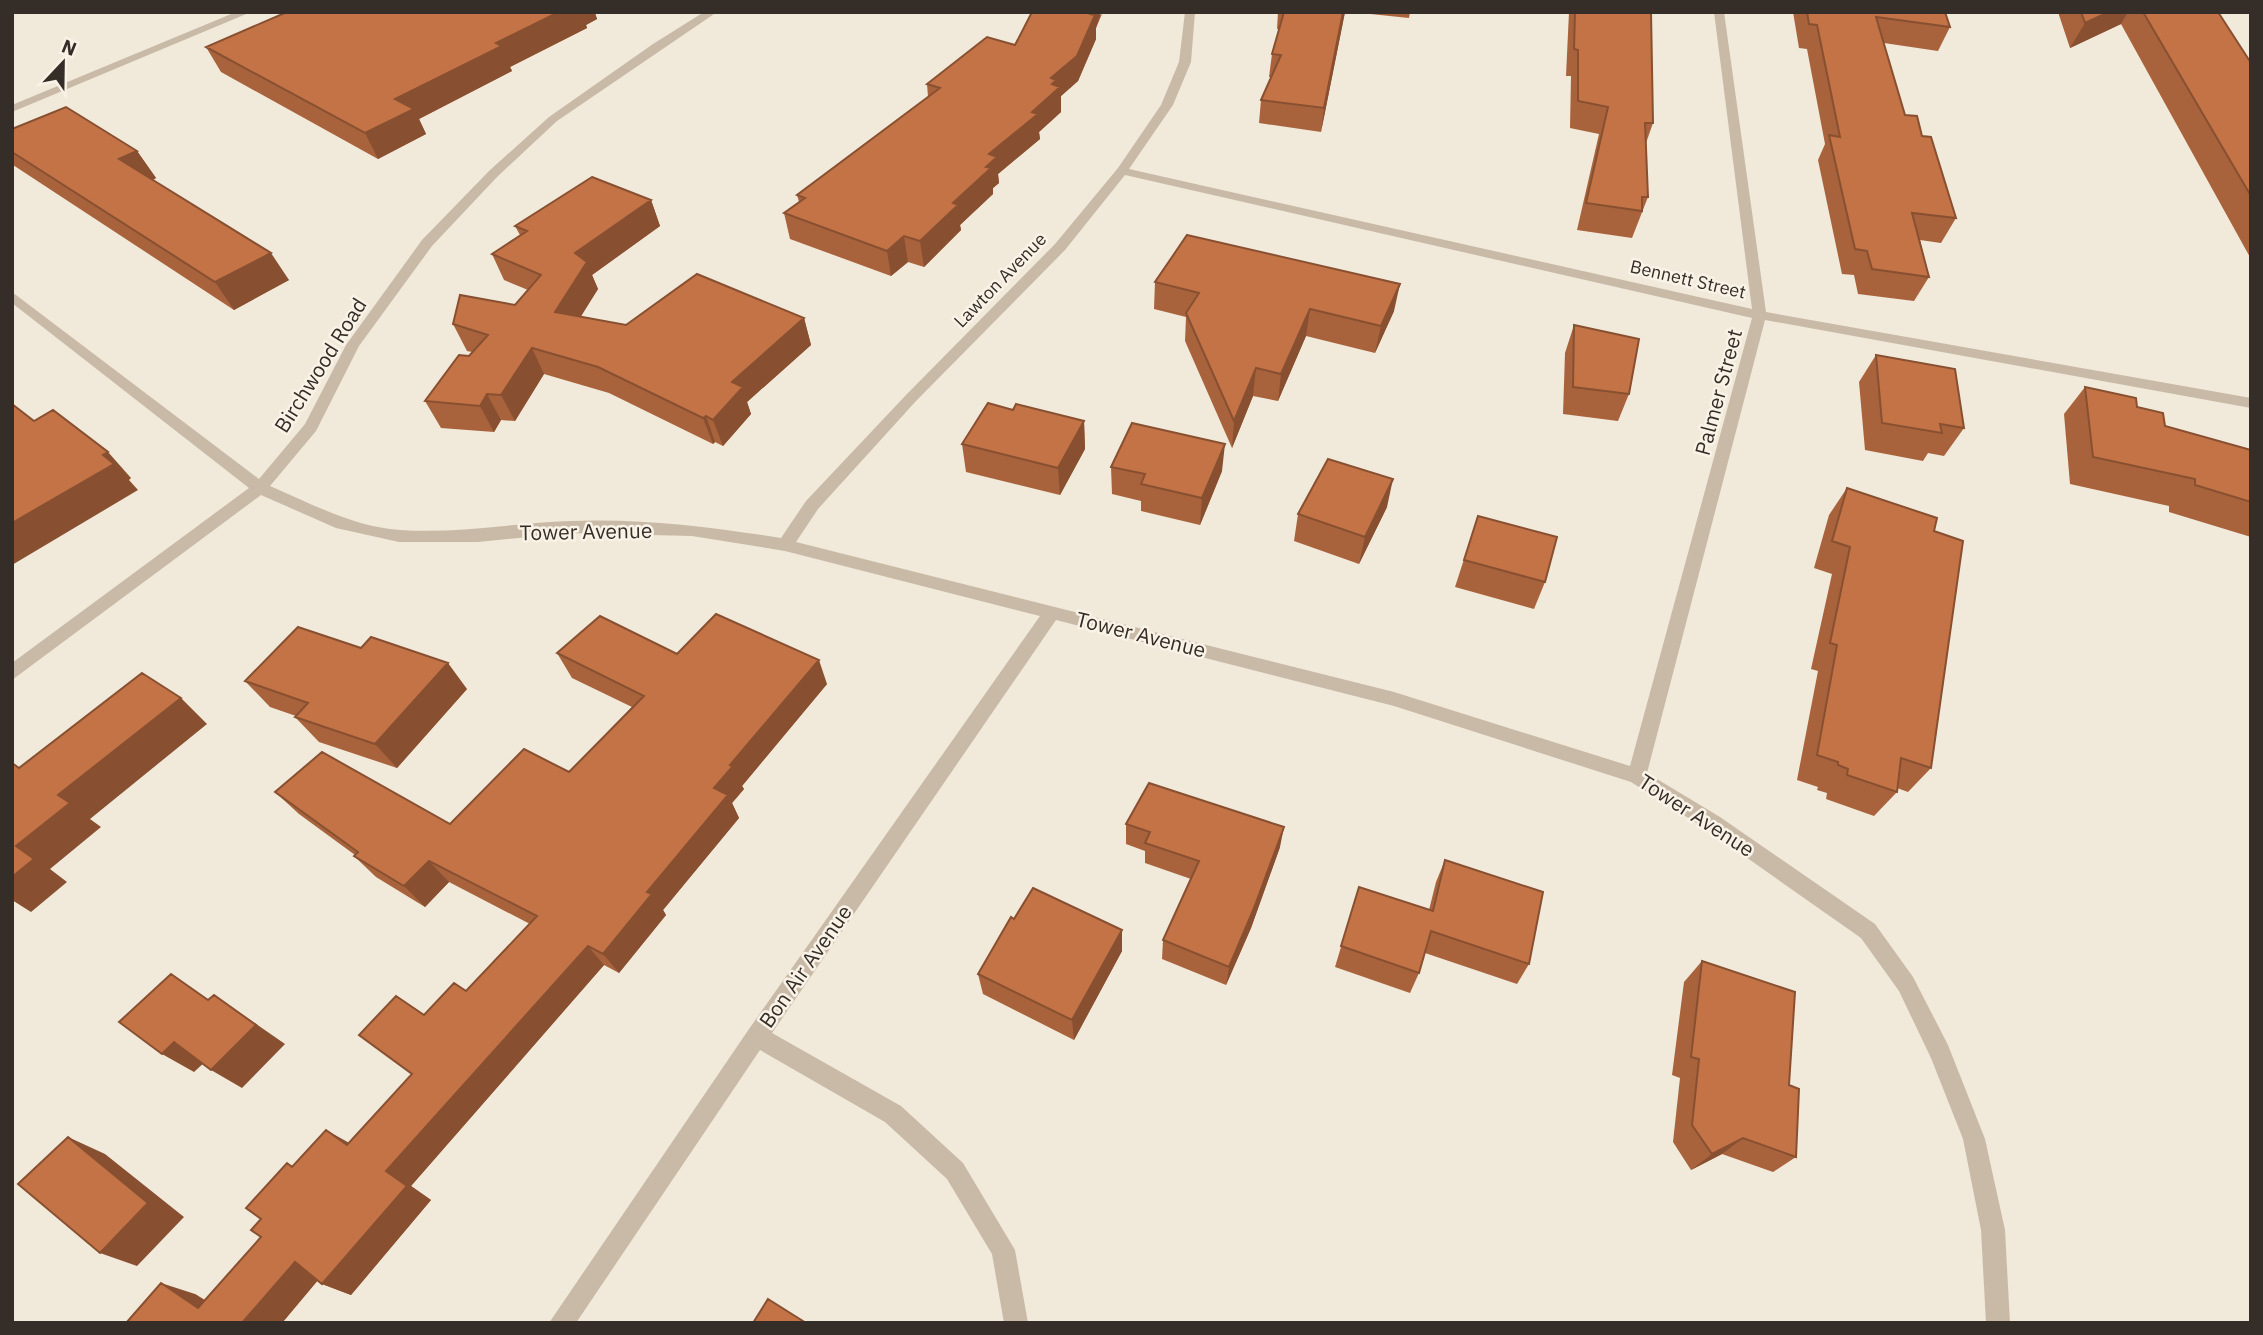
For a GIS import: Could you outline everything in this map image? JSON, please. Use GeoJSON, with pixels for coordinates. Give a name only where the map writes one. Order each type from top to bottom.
{"type":"FeatureCollection","features":[{"type":"Feature","properties":{"kind":"street"},"geometry":{"type":"LineString","coordinates":[[12,109],[246,12]]}},
{"type":"Feature","properties":{"kind":"street","name":"Birchwood Road"},"geometry":{"type":"LineString","coordinates":[[12,673],[260,488],[312,427],[353,345],[427,243],[553,119],[657,46],[712,12]]}},
{"type":"Feature","properties":{"kind":"street","name":"Lawton Avenue"},"geometry":{"type":"LineString","coordinates":[[786,545],[812,505],[911,398],[1060,247],[1122,171],[1171,94],[1185,62],[1190,12]]}},
{"type":"Feature","properties":{"kind":"street","name":"Palmer Street"},"geometry":{"type":"LineString","coordinates":[[1637,776],[1760,315],[1719,12]]}},
{"type":"Feature","properties":{"kind":"street","name":"Bennett Street"},"geometry":{"type":"LineString","coordinates":[[1122,171],[1760,315],[2251,403]]}},
{"type":"Feature","properties":{"kind":"street","name":"Tower Avenue"},"geometry":{"type":"LineString","coordinates":[[12,296],[260,488],[342,524],[399,536],[478,536],[570,527],[692,530],[786,545],[1394,699],[1637,776],[1713,823],[1868,931],[1906,984],[1940,1053],[1974,1139],[1993,1230],[1998,1323]]}},
{"type":"Feature","properties":{"kind":"street","name":"Bon Air Avenue"},"geometry":{"type":"LineString","coordinates":[[561,1323],[1053,611]]}},
{"type":"Feature","properties":{"kind":"street"},"geometry":{"type":"LineString","coordinates":[[757,1036],[893,1114],[955,1171],[1003,1250],[1016,1323]]}},
{"type":"Feature","properties":{"kind":"building"},"geometry":{"type":"Polygon","coordinates":[[[287,12],[559,12],[496,43],[502,46],[395,99],[414,109],[365,133],[206,47],[287,12]]]}},
{"type":"Feature","properties":{"kind":"building"},"geometry":{"type":"Polygon","coordinates":[[[1032,12],[1091,12],[1090,14],[1095,15],[1077,56],[1051,78],[1056,80],[1052,84],[1060,87],[1032,112],[1038,114],[989,154],[997,157],[986,167],[991,168],[953,203],[958,205],[920,241],[904,236],[887,251],[784,213],[805,198],[797,195],[940,88],[927,84],[987,37],[1015,45],[1032,12]]]}},
{"type":"Feature","properties":{"kind":"building"},"geometry":{"type":"Polygon","coordinates":[[[1284,12],[1343,12],[1324,108],[1261,100],[1281,55],[1272,54],[1284,12]]]}},
{"type":"Feature","properties":{"kind":"building"},"geometry":{"type":"Polygon","coordinates":[[[1575,12],[1651,12],[1653,123],[1645,123],[1648,197],[1642,197],[1642,211],[1586,203],[1608,107],[1578,101],[1578,50],[1574,49],[1575,12]]]}},
{"type":"Feature","properties":{"kind":"building"},"geometry":{"type":"Polygon","coordinates":[[[1807,12],[1945,12],[1950,27],[1876,17],[1905,115],[1917,116],[1922,136],[1931,137],[1956,218],[1912,213],[1929,277],[1872,269],[1867,251],[1855,249],[1829,135],[1840,137],[1817,25],[1809,24],[1807,12]]]}},
{"type":"Feature","properties":{"kind":"building"},"geometry":{"type":"Polygon","coordinates":[[[2081,12],[2109,12],[2085,23],[2081,12]]]}},
{"type":"Feature","properties":{"kind":"building"},"geometry":{"type":"Polygon","coordinates":[[[2143,12],[2218,12],[2251,63],[2251,196],[2143,12]]]}},
{"type":"Feature","properties":{"kind":"building"},"geometry":{"type":"Polygon","coordinates":[[[66,107],[137,151],[119,159],[271,253],[215,282],[12,152],[12,129],[66,107]]]}},
{"type":"Feature","properties":{"kind":"building"},"geometry":{"type":"Polygon","coordinates":[[[592,177],[651,200],[575,253],[587,262],[555,312],[626,325],[697,274],[804,318],[732,382],[743,387],[713,420],[706,416],[703,418],[598,367],[532,348],[501,395],[487,394],[480,406],[425,401],[459,355],[469,356],[488,335],[453,324],[460,295],[515,305],[541,275],[492,254],[527,231],[515,226],[592,177]]]}},
{"type":"Feature","properties":{"kind":"building"},"geometry":{"type":"Polygon","coordinates":[[[1187,235],[1400,284],[1381,326],[1310,309],[1281,374],[1256,368],[1234,421],[1186,313],[1199,293],[1155,282],[1187,235]]]}},
{"type":"Feature","properties":{"kind":"building"},"geometry":{"type":"Polygon","coordinates":[[[1574,325],[1639,339],[1629,394],[1573,387],[1574,325]]]}},
{"type":"Feature","properties":{"kind":"building"},"geometry":{"type":"Polygon","coordinates":[[[1876,355],[1955,369],[1964,428],[1940,424],[1942,433],[1882,423],[1876,355]]]}},
{"type":"Feature","properties":{"kind":"building"},"geometry":{"type":"Polygon","coordinates":[[[2085,387],[2136,398],[2137,407],[2163,413],[2165,426],[2251,450],[2251,502],[2195,485],[2195,479],[2093,457],[2085,387]]]}},
{"type":"Feature","properties":{"kind":"building"},"geometry":{"type":"Polygon","coordinates":[[[988,403],[1013,410],[1016,404],[1084,421],[1058,468],[962,444],[988,403]]]}},
{"type":"Feature","properties":{"kind":"building"},"geometry":{"type":"Polygon","coordinates":[[[12,404],[34,421],[53,410],[108,452],[103,455],[114,464],[12,523],[12,404]]]}},
{"type":"Feature","properties":{"kind":"building"},"geometry":{"type":"Polygon","coordinates":[[[1132,423],[1225,444],[1202,498],[1141,484],[1145,474],[1111,467],[1132,423]]]}},
{"type":"Feature","properties":{"kind":"building"},"geometry":{"type":"Polygon","coordinates":[[[1328,459],[1393,479],[1365,537],[1298,514],[1328,459]]]}},
{"type":"Feature","properties":{"kind":"building"},"geometry":{"type":"Polygon","coordinates":[[[1847,488],[1937,518],[1934,531],[1963,541],[1931,768],[1901,758],[1897,792],[1847,775],[1848,769],[1838,765],[1838,762],[1817,755],[1837,645],[1830,643],[1850,547],[1832,541],[1847,488]]]}},
{"type":"Feature","properties":{"kind":"building"},"geometry":{"type":"Polygon","coordinates":[[[1478,516],[1557,537],[1545,582],[1464,560],[1478,516]]]}},
{"type":"Feature","properties":{"kind":"building"},"geometry":{"type":"Polygon","coordinates":[[[716,614],[819,660],[730,765],[733,766],[714,788],[728,795],[647,892],[652,894],[603,954],[588,946],[386,1171],[407,1186],[322,1284],[295,1262],[242,1323],[126,1323],[161,1283],[198,1308],[261,1237],[251,1230],[261,1219],[246,1208],[287,1163],[292,1167],[326,1130],[347,1145],[412,1074],[359,1035],[396,996],[424,1015],[454,983],[466,991],[537,916],[429,861],[404,886],[354,856],[358,852],[275,792],[322,752],[450,824],[524,749],[569,772],[644,696],[557,653],[600,616],[677,654],[716,614]]]}},
{"type":"Feature","properties":{"kind":"building"},"geometry":{"type":"Polygon","coordinates":[[[298,627],[361,648],[371,637],[448,663],[375,744],[295,717],[308,703],[245,681],[298,627]]]}},
{"type":"Feature","properties":{"kind":"building"},"geometry":{"type":"Polygon","coordinates":[[[142,673],[181,698],[58,795],[70,803],[16,846],[34,859],[12,877],[12,763],[19,768],[142,673]]]}},
{"type":"Feature","properties":{"kind":"building"},"geometry":{"type":"Polygon","coordinates":[[[1149,783],[1284,827],[1229,967],[1163,940],[1199,861],[1145,843],[1150,832],[1126,824],[1149,783]]]}},
{"type":"Feature","properties":{"kind":"building"},"geometry":{"type":"Polygon","coordinates":[[[1445,860],[1543,892],[1529,964],[1431,931],[1419,973],[1341,946],[1359,887],[1433,911],[1445,860]]]}},
{"type":"Feature","properties":{"kind":"building"},"geometry":{"type":"Polygon","coordinates":[[[1033,888],[1122,930],[1072,1020],[978,974],[1011,917],[1014,919],[1033,888]]]}},
{"type":"Feature","properties":{"kind":"building"},"geometry":{"type":"Polygon","coordinates":[[[1702,961],[1795,992],[1789,1085],[1799,1089],[1796,1157],[1743,1138],[1712,1154],[1692,1125],[1699,1059],[1691,1057],[1702,961]]]}},
{"type":"Feature","properties":{"kind":"building"},"geometry":{"type":"Polygon","coordinates":[[[171,974],[208,1000],[214,995],[256,1025],[211,1070],[174,1042],[162,1054],[119,1022],[171,974]]]}},
{"type":"Feature","properties":{"kind":"building"},"geometry":{"type":"Polygon","coordinates":[[[68,1137],[148,1203],[100,1253],[18,1184],[68,1137]]]}},
{"type":"Feature","properties":{"kind":"building"},"geometry":{"type":"Polygon","coordinates":[[[768,1299],[806,1323],[753,1323],[768,1299]]]}}]}
